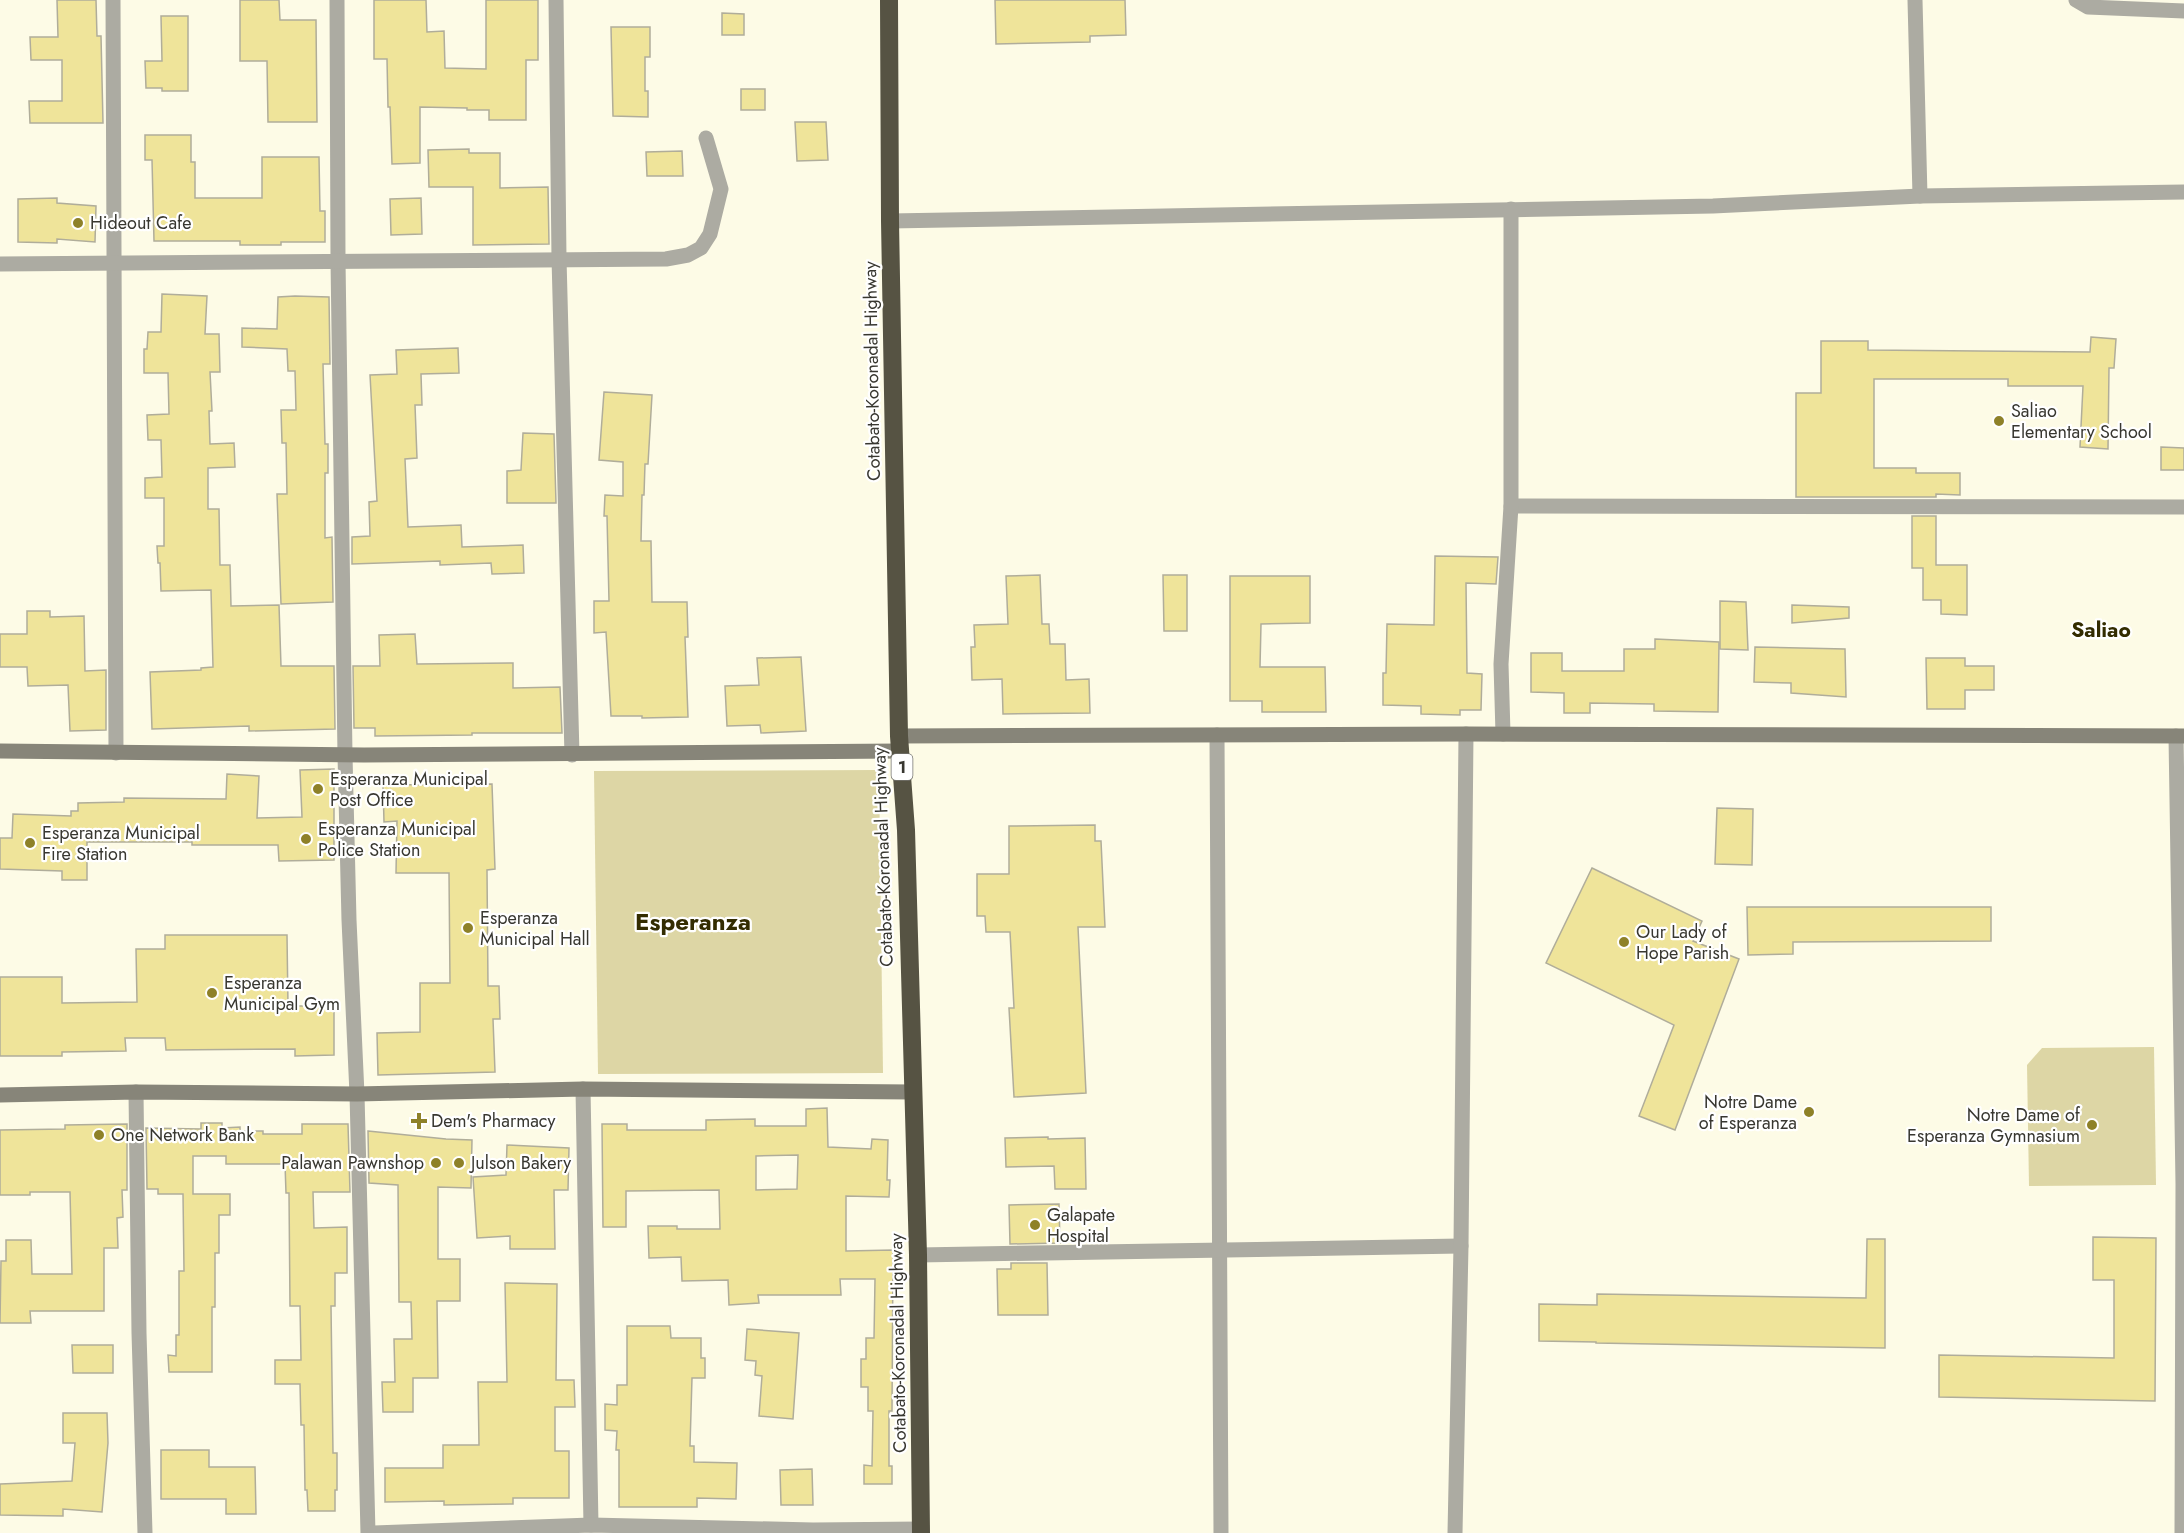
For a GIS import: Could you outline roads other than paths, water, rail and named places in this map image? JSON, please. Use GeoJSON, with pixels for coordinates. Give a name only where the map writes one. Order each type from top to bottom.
{"type":"FeatureCollection","features":[{"type":"Feature","properties":{"kind":"highway","name":"Cotabato-Koronadal Highway"},"geometry":{"type":"LineString","coordinates":[[890,0],[890,221],[900,743],[906,830],[918,1255],[921,1531]]}},
{"type":"Feature","properties":{"kind":"street"},"geometry":{"type":"LineString","coordinates":[[113,0],[116,263],[116,753]]}},
{"type":"Feature","properties":{"kind":"street"},"geometry":{"type":"LineString","coordinates":[[338,0],[338,260],[345,755],[349,920],[357,1094],[368,1533]]}},
{"type":"Feature","properties":{"kind":"street"},"geometry":{"type":"LineString","coordinates":[[556,0],[559,258],[572,755]]}},
{"type":"Feature","properties":{"kind":"street"},"geometry":{"type":"LineString","coordinates":[[1915,0],[1920,196]]}},
{"type":"Feature","properties":{"kind":"street"},"geometry":{"type":"LineString","coordinates":[[2076,0],[2088,7],[2184,11]]}},
{"type":"Feature","properties":{"kind":"street"},"geometry":{"type":"LineString","coordinates":[[0,264],[559,258],[666,259],[688,255],[701,248],[710,234],[721,189],[706,138]]}},
{"type":"Feature","properties":{"kind":"street"},"geometry":{"type":"LineString","coordinates":[[890,221],[1713,206],[1920,196],[2184,192]]}},
{"type":"Feature","properties":{"kind":"street"},"geometry":{"type":"LineString","coordinates":[[1503,734],[1501,664],[1511,506],[1511,209]]}},
{"type":"Feature","properties":{"kind":"street"},"geometry":{"type":"LineString","coordinates":[[1511,506],[2184,507]]}},
{"type":"Feature","properties":{"kind":"street"},"geometry":{"type":"LineString","coordinates":[[1455,1533],[1461,1246],[1466,734]]}},
{"type":"Feature","properties":{"kind":"street"},"geometry":{"type":"LineString","coordinates":[[1217,735],[1221,1533]]}},
{"type":"Feature","properties":{"kind":"street"},"geometry":{"type":"LineString","coordinates":[[0,751],[572,755],[900,743],[1217,735],[2180,736],[2183,1184],[2182,1533]]}},
{"type":"Feature","properties":{"kind":"street"},"geometry":{"type":"LineString","coordinates":[[0,1095],[136,1092],[357,1094],[583,1089],[913,1092]]}},
{"type":"Feature","properties":{"kind":"street"},"geometry":{"type":"LineString","coordinates":[[583,1089],[591,1525]]}},
{"type":"Feature","properties":{"kind":"street"},"geometry":{"type":"LineString","coordinates":[[136,1092],[139,1333],[145,1533]]}},
{"type":"Feature","properties":{"kind":"street"},"geometry":{"type":"LineString","coordinates":[[918,1255],[1461,1246]]}},
{"type":"Feature","properties":{"kind":"street"},"geometry":{"type":"LineString","coordinates":[[374,1533],[591,1525],[813,1531],[921,1531]]}},
{"type":"Feature","properties":{"kind":"place","name":"Hideout Cafe"},"geometry":{"type":"Point","coordinates":[78,223]}},
{"type":"Feature","properties":{"kind":"place","name":"Saliao Elementary School"},"geometry":{"type":"Point","coordinates":[1999,421]}},
{"type":"Feature","properties":{"kind":"place","name":"Esperanza Municipal Post Office"},"geometry":{"type":"Point","coordinates":[318,789]}},
{"type":"Feature","properties":{"kind":"place","name":"Esperanza Municipal Police Station"},"geometry":{"type":"Point","coordinates":[306,839]}},
{"type":"Feature","properties":{"kind":"place","name":"Esperanza Municipal Fire Station"},"geometry":{"type":"Point","coordinates":[30,843]}},
{"type":"Feature","properties":{"kind":"place","name":"Esperanza Municipal Hall"},"geometry":{"type":"Point","coordinates":[468,928]}},
{"type":"Feature","properties":{"kind":"place","name":"Our Lady of Hope Parish"},"geometry":{"type":"Point","coordinates":[1624,942]}},
{"type":"Feature","properties":{"kind":"place","name":"Esperanza Municipal Gym"},"geometry":{"type":"Point","coordinates":[212,993]}},
{"type":"Feature","properties":{"kind":"place","name":"Notre Dame of Esperanza"},"geometry":{"type":"Point","coordinates":[1809,1112]}},
{"type":"Feature","properties":{"kind":"place","name":"Dem's Pharmacy"},"geometry":{"type":"Point","coordinates":[419,1121]}},
{"type":"Feature","properties":{"kind":"place","name":"Notre Dame of Esperanza Gymnasium"},"geometry":{"type":"Point","coordinates":[2092,1125]}},
{"type":"Feature","properties":{"kind":"place","name":"One Network Bank"},"geometry":{"type":"Point","coordinates":[99,1135]}},
{"type":"Feature","properties":{"kind":"place","name":"Palawan Pawnshop"},"geometry":{"type":"Point","coordinates":[436,1163]}},
{"type":"Feature","properties":{"kind":"place","name":"Julson Bakery"},"geometry":{"type":"Point","coordinates":[459,1163]}},
{"type":"Feature","properties":{"kind":"place","name":"Galapate Hospital"},"geometry":{"type":"Point","coordinates":[1035,1225]}},
{"type":"Feature","properties":{"kind":"district","name":"Saliao"},"geometry":{"type":"Point","coordinates":[2101,630]}},
{"type":"Feature","properties":{"kind":"district","name":"Esperanza"},"geometry":{"type":"Point","coordinates":[693,921]}}]}
